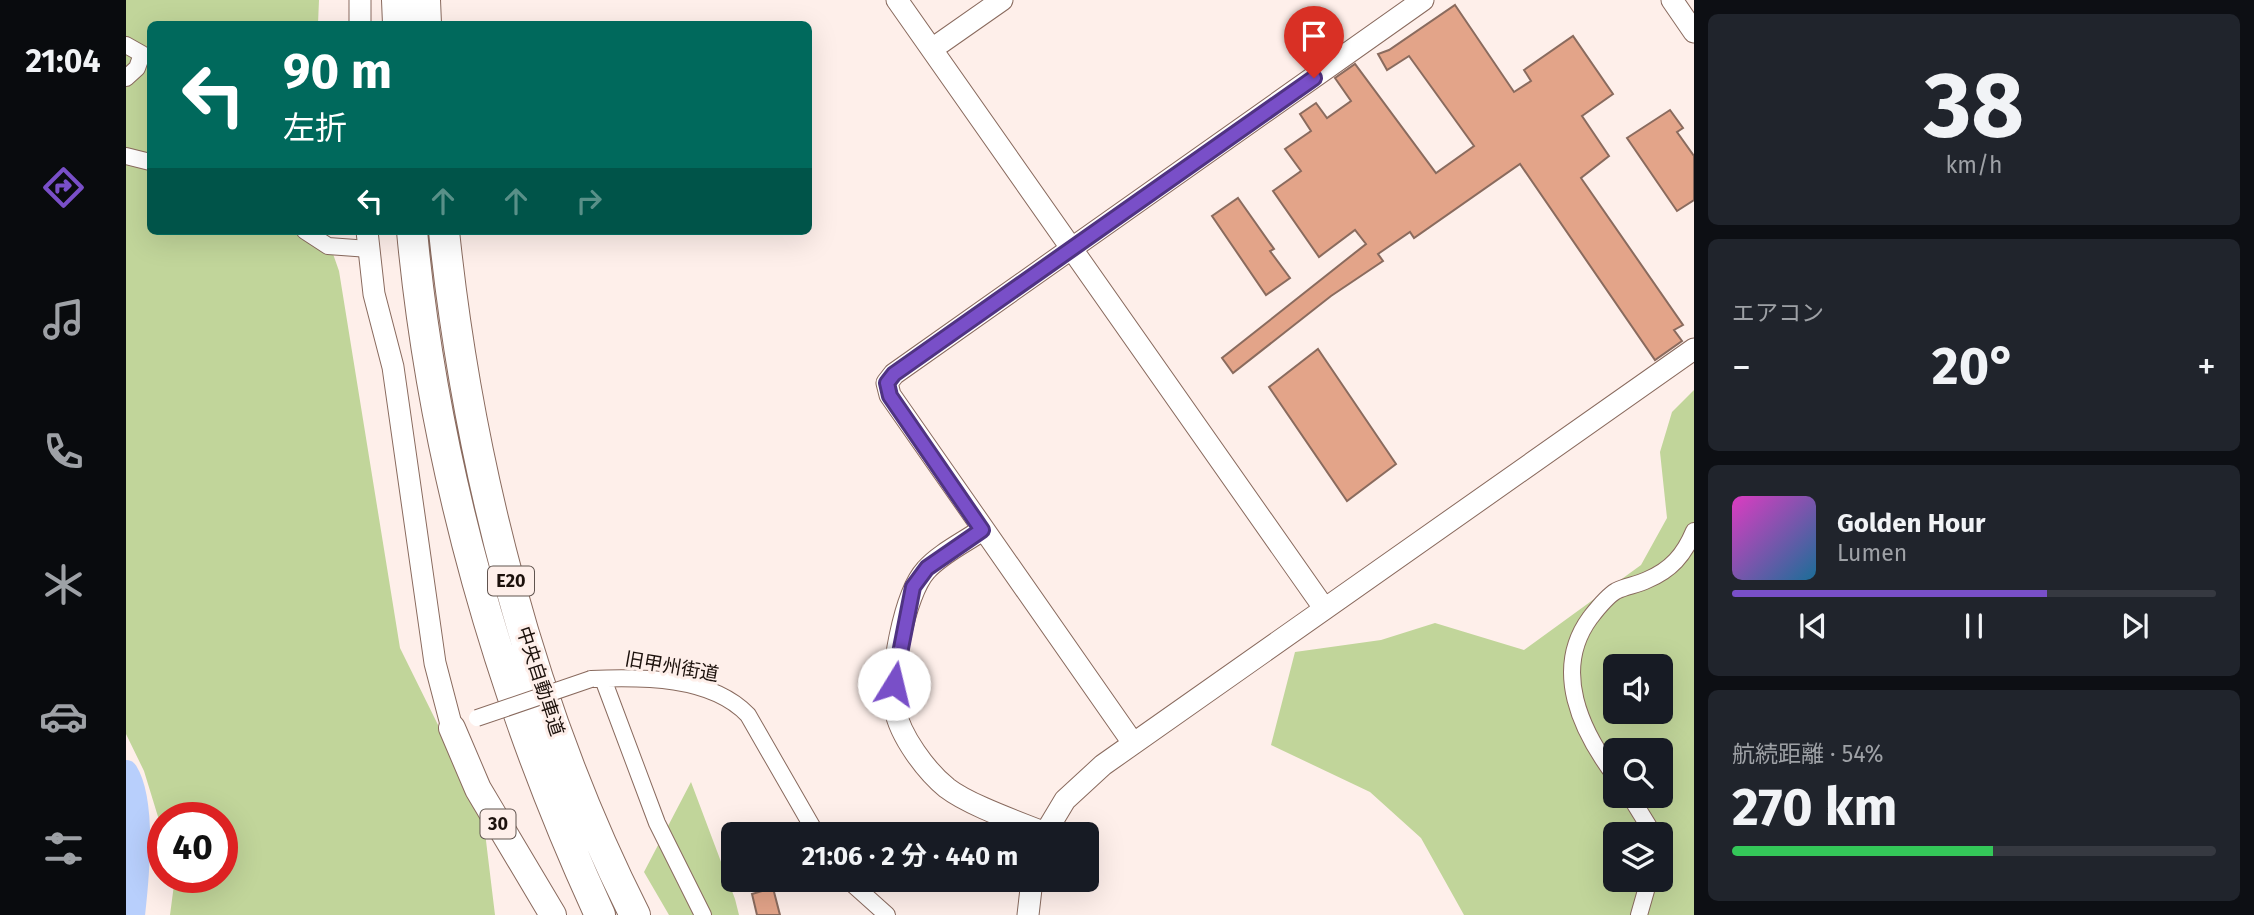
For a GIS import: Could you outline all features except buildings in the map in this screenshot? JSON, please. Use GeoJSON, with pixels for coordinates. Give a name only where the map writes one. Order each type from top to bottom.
{"type":"FeatureCollection","features":[{"type":"Feature","properties":{"kind":"highway"},"geometry":{"type":"LineString","coordinates":[[397,0],[398,21]]}},
{"type":"Feature","properties":{"kind":"highway"},"geometry":{"type":"LineString","coordinates":[[425,0],[426,21]]}},
{"type":"Feature","properties":{"kind":"highway","name":"中央自動車道"},"geometry":{"type":"LineString","coordinates":[[413,235],[439,419],[473,568],[545,787],[600,915]]}},
{"type":"Feature","properties":{"kind":"highway","name":"中央自動車道"},"geometry":{"type":"LineString","coordinates":[[445,235],[470,406],[524,630],[573,775],[635,915]]}},
{"type":"Feature","properties":{"kind":"main road","name":"30"},"geometry":{"type":"LineString","coordinates":[[452,728],[483,798],[553,915]]}},
{"type":"Feature","properties":{"kind":"street"},"geometry":{"type":"LineString","coordinates":[[360,0],[360,21]]}},
{"type":"Feature","properties":{"kind":"street"},"geometry":{"type":"LineString","coordinates":[[897,0],[1324,608]]}},
{"type":"Feature","properties":{"kind":"street"},"geometry":{"type":"LineString","coordinates":[[932,49],[1002,0]]}},
{"type":"Feature","properties":{"kind":"street"},"geometry":{"type":"LineString","coordinates":[[1133,743],[890,396],[887,383],[894,374],[1423,0]]}},
{"type":"Feature","properties":{"kind":"street"},"geometry":{"type":"LineString","coordinates":[[1672,0],[1694,32]]}},
{"type":"Feature","properties":{"kind":"street"},"geometry":{"type":"LineString","coordinates":[[126,45],[137,48],[142,54],[138,68],[126,78]]}},
{"type":"Feature","properties":{"kind":"street"},"geometry":{"type":"LineString","coordinates":[[126,156],[147,161]]}},
{"type":"Feature","properties":{"kind":"street"},"geometry":{"type":"LineString","coordinates":[[311,235],[328,246],[368,240],[374,294],[393,367],[435,663],[452,728]]}},
{"type":"Feature","properties":{"kind":"street"},"geometry":{"type":"LineString","coordinates":[[1051,822],[1077,786],[1133,743],[1691,356]]}},
{"type":"Feature","properties":{"kind":"street"},"geometry":{"type":"LineString","coordinates":[[982,530],[927,568],[913,587],[894,684],[894,708],[900,726],[926,765],[950,790],[1018,822]]}},
{"type":"Feature","properties":{"kind":"street"},"geometry":{"type":"LineString","coordinates":[[1603,755],[1583,721],[1576,702],[1570,678],[1572,655],[1583,628],[1597,609],[1616,591],[1648,580],[1674,565],[1686,550],[1694,531]]}},
{"type":"Feature","properties":{"kind":"street","name":"旧甲州街道"},"geometry":{"type":"LineString","coordinates":[[452,728],[597,679],[622,676],[720,694],[737,704],[748,715],[810,822]]}},
{"type":"Feature","properties":{"kind":"street"},"geometry":{"type":"LineString","coordinates":[[597,679],[657,823],[704,915]]}},
{"type":"Feature","properties":{"kind":"street"},"geometry":{"type":"LineString","coordinates":[[861,892],[887,915]]}},
{"type":"Feature","properties":{"kind":"street"},"geometry":{"type":"LineString","coordinates":[[1028,915],[1031,892]]}},
{"type":"Feature","properties":{"kind":"street"},"geometry":{"type":"LineString","coordinates":[[1639,915],[1646,892]]}},
{"type":"Feature","properties":{"kind":"green space"},"geometry":{"type":"Polygon","coordinates":[[[126,0],[319,0],[318,21],[147,21],[147,235],[326,235],[339,271],[400,648],[483,816],[495,915],[170,915],[173,893],[238,893],[238,802],[154,802],[144,771],[126,734],[126,0]]]}},
{"type":"Feature","properties":{"kind":"green space"},"geometry":{"type":"Polygon","coordinates":[[[1694,390],[1694,915],[1464,915],[1421,838],[1370,792],[1271,745],[1295,652],[1381,640],[1435,623],[1524,650],[1641,565],[1667,518],[1660,452],[1672,412],[1694,390]]]}},
{"type":"Feature","properties":{"kind":"green space"},"geometry":{"type":"Polygon","coordinates":[[[691,782],[721,862],[721,892],[732,892],[739,915],[669,915],[644,872],[691,782]]]}},
{"type":"Feature","properties":{"kind":"waterway"},"geometry":{"type":"LineString","coordinates":[[126,772],[136,802],[138,821],[138,862],[133,915]]}},
{"type":"Feature","properties":{"kind":"route"},"geometry":{"type":"LineString","coordinates":[[894,684],[905,615],[913,587],[927,568],[982,530],[890,396],[887,383],[894,374],[1314,78]]}}]}
